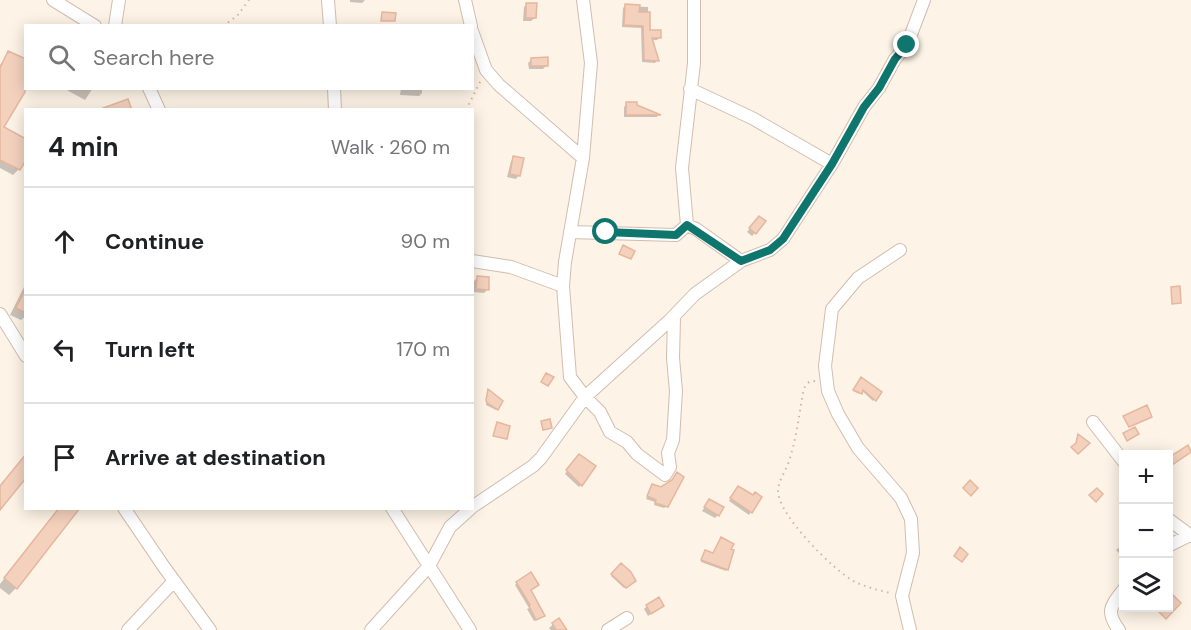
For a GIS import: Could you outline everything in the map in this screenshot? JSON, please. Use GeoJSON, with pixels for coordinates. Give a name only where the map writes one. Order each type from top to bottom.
{"type":"FeatureCollection","features":[{"type":"Feature","properties":{"kind":"street"},"geometry":{"type":"LineString","coordinates":[[53,0],[92,24]]}},
{"type":"Feature","properties":{"kind":"street"},"geometry":{"type":"LineString","coordinates":[[115,24],[119,0]]}},
{"type":"Feature","properties":{"kind":"street"},"geometry":{"type":"LineString","coordinates":[[328,0],[330,24]]}},
{"type":"Feature","properties":{"kind":"street"},"geometry":{"type":"LineString","coordinates":[[465,0],[471,24]]}},
{"type":"Feature","properties":{"kind":"street"},"geometry":{"type":"LineString","coordinates":[[583,0],[591,63],[583,158],[565,261],[563,286],[570,377],[600,412],[610,432],[627,442],[664,475],[670,467],[668,456],[673,440],[676,391],[674,317]]}},
{"type":"Feature","properties":{"kind":"street"},"geometry":{"type":"LineString","coordinates":[[687,225],[682,168],[694,63],[694,0]]}},
{"type":"Feature","properties":{"kind":"street"},"geometry":{"type":"LineString","coordinates":[[474,507],[533,466],[585,397],[674,317],[695,294],[741,261],[776,247],[832,164],[864,107],[879,88],[895,59],[907,45],[924,0]]}},
{"type":"Feature","properties":{"kind":"street"},"geometry":{"type":"LineString","coordinates":[[474,37],[486,70],[499,85],[583,158]]}},
{"type":"Feature","properties":{"kind":"street"},"geometry":{"type":"LineString","coordinates":[[690,89],[752,118],[832,164]]}},
{"type":"Feature","properties":{"kind":"street"},"geometry":{"type":"LineString","coordinates":[[150,90],[158,108]]}},
{"type":"Feature","properties":{"kind":"street"},"geometry":{"type":"LineString","coordinates":[[334,90],[335,108]]}},
{"type":"Feature","properties":{"kind":"street"},"geometry":{"type":"LineString","coordinates":[[570,232],[676,235],[687,225]]}},
{"type":"Feature","properties":{"kind":"street"},"geometry":{"type":"LineString","coordinates":[[687,225],[741,261]]}},
{"type":"Feature","properties":{"kind":"street"},"geometry":{"type":"LineString","coordinates":[[900,250],[858,278],[832,309],[825,366],[827,386],[838,414],[858,448],[901,498],[911,519],[913,553],[902,596],[910,630]]}},
{"type":"Feature","properties":{"kind":"street"},"geometry":{"type":"LineString","coordinates":[[474,261],[511,267],[563,286]]}},
{"type":"Feature","properties":{"kind":"street"},"geometry":{"type":"LineString","coordinates":[[0,314],[24,353]]}},
{"type":"Feature","properties":{"kind":"street"},"geometry":{"type":"LineString","coordinates":[[1093,422],[1119,456]]}},
{"type":"Feature","properties":{"kind":"street"},"geometry":{"type":"LineString","coordinates":[[125,510],[210,630]]}},
{"type":"Feature","properties":{"kind":"street"},"geometry":{"type":"LineString","coordinates":[[393,510],[470,630]]}},
{"type":"Feature","properties":{"kind":"street"},"geometry":{"type":"LineString","coordinates":[[371,630],[429,566],[450,527],[470,510]]}},
{"type":"Feature","properties":{"kind":"street"},"geometry":{"type":"LineString","coordinates":[[1173,523],[1191,536]]}},
{"type":"Feature","properties":{"kind":"street"},"geometry":{"type":"LineString","coordinates":[[1173,544],[1191,536]]}},
{"type":"Feature","properties":{"kind":"street"},"geometry":{"type":"LineString","coordinates":[[128,630],[174,581]]}},
{"type":"Feature","properties":{"kind":"street"},"geometry":{"type":"LineString","coordinates":[[1119,596],[1110,609],[1111,620],[1119,630]]}},
{"type":"Feature","properties":{"kind":"street"},"geometry":{"type":"LineString","coordinates":[[608,630],[627,618]]}},
{"type":"Feature","properties":{"kind":"path"},"geometry":{"type":"LineString","coordinates":[[226,24],[237,16],[249,0]]}},
{"type":"Feature","properties":{"kind":"path"},"geometry":{"type":"LineString","coordinates":[[467,108],[486,70]]}},
{"type":"Feature","properties":{"kind":"path"},"geometry":{"type":"LineString","coordinates":[[827,386],[812,381],[804,388],[789,464],[779,483],[779,497],[795,526],[837,569],[875,590],[902,596]]}},
{"type":"Feature","properties":{"kind":"building"},"geometry":{"type":"Polygon","coordinates":[[[526,3],[537,3],[536,18],[526,18],[526,3]]]}},
{"type":"Feature","properties":{"kind":"building"},"geometry":{"type":"Polygon","coordinates":[[[625,4],[640,5],[639,12],[650,12],[650,30],[661,30],[661,38],[652,38],[659,61],[644,60],[643,26],[624,25],[625,4]]]}},
{"type":"Feature","properties":{"kind":"building"},"geometry":{"type":"Polygon","coordinates":[[[382,12],[396,13],[395,21],[381,21],[382,12]]]}},
{"type":"Feature","properties":{"kind":"building"},"geometry":{"type":"Polygon","coordinates":[[[8,51],[24,58],[25,92],[4,127],[24,138],[24,163],[20,170],[0,160],[0,68],[8,51]]]}},
{"type":"Feature","properties":{"kind":"building"},"geometry":{"type":"Polygon","coordinates":[[[548,57],[548,66],[531,66],[531,58],[548,57]]]}},
{"type":"Feature","properties":{"kind":"building"},"geometry":{"type":"Polygon","coordinates":[[[128,99],[131,108],[103,108],[128,99]]]}},
{"type":"Feature","properties":{"kind":"building"},"geometry":{"type":"Polygon","coordinates":[[[626,102],[637,102],[637,105],[661,115],[626,115],[626,102]]]}},
{"type":"Feature","properties":{"kind":"building"},"geometry":{"type":"Polygon","coordinates":[[[513,156],[524,158],[520,176],[510,174],[513,156]]]}},
{"type":"Feature","properties":{"kind":"building"},"geometry":{"type":"Polygon","coordinates":[[[759,216],[766,221],[756,234],[749,228],[759,216]]]}},
{"type":"Feature","properties":{"kind":"building"},"geometry":{"type":"Polygon","coordinates":[[[623,245],[635,251],[631,259],[619,254],[623,245]]]}},
{"type":"Feature","properties":{"kind":"building"},"geometry":{"type":"Polygon","coordinates":[[[477,276],[489,277],[489,290],[476,289],[477,276]]]}},
{"type":"Feature","properties":{"kind":"building"},"geometry":{"type":"Polygon","coordinates":[[[1180,286],[1181,303],[1172,304],[1171,287],[1180,286]]]}},
{"type":"Feature","properties":{"kind":"building"},"geometry":{"type":"Polygon","coordinates":[[[24,292],[24,312],[16,308],[24,292]]]}},
{"type":"Feature","properties":{"kind":"building"},"geometry":{"type":"Polygon","coordinates":[[[546,373],[554,377],[548,386],[541,382],[546,373]]]}},
{"type":"Feature","properties":{"kind":"building"},"geometry":{"type":"Polygon","coordinates":[[[861,377],[882,392],[876,401],[863,390],[862,394],[853,390],[861,377]]]}},
{"type":"Feature","properties":{"kind":"building"},"geometry":{"type":"Polygon","coordinates":[[[488,389],[503,401],[498,410],[487,403],[488,389]]]}},
{"type":"Feature","properties":{"kind":"building"},"geometry":{"type":"Polygon","coordinates":[[[1147,405],[1152,417],[1129,427],[1123,416],[1147,405]]]}},
{"type":"Feature","properties":{"kind":"building"},"geometry":{"type":"Polygon","coordinates":[[[550,419],[552,428],[543,430],[541,421],[550,419]]]}},
{"type":"Feature","properties":{"kind":"building"},"geometry":{"type":"Polygon","coordinates":[[[497,422],[510,426],[507,439],[493,436],[497,422]]]}},
{"type":"Feature","properties":{"kind":"building"},"geometry":{"type":"Polygon","coordinates":[[[1135,427],[1139,434],[1127,441],[1123,433],[1135,427]]]}},
{"type":"Feature","properties":{"kind":"building"},"geometry":{"type":"Polygon","coordinates":[[[1078,434],[1090,443],[1078,454],[1071,447],[1076,443],[1078,434]]]}},
{"type":"Feature","properties":{"kind":"building"},"geometry":{"type":"Polygon","coordinates":[[[1188,445],[1191,452],[1173,464],[1173,455],[1188,445]]]}},
{"type":"Feature","properties":{"kind":"building"},"geometry":{"type":"Polygon","coordinates":[[[579,454],[596,466],[582,486],[566,470],[579,454]]]}},
{"type":"Feature","properties":{"kind":"building"},"geometry":{"type":"Polygon","coordinates":[[[24,456],[24,480],[0,510],[0,486],[24,456]]]}},
{"type":"Feature","properties":{"kind":"building"},"geometry":{"type":"Polygon","coordinates":[[[677,472],[684,477],[668,507],[655,503],[656,500],[647,496],[652,484],[661,487],[672,480],[677,472]]]}},
{"type":"Feature","properties":{"kind":"building"},"geometry":{"type":"Polygon","coordinates":[[[970,480],[978,488],[971,496],[963,488],[970,480]]]}},
{"type":"Feature","properties":{"kind":"building"},"geometry":{"type":"Polygon","coordinates":[[[738,486],[753,495],[755,492],[762,497],[752,513],[730,498],[738,486]]]}},
{"type":"Feature","properties":{"kind":"building"},"geometry":{"type":"Polygon","coordinates":[[[1097,488],[1103,494],[1096,502],[1089,495],[1097,488]]]}},
{"type":"Feature","properties":{"kind":"building"},"geometry":{"type":"Polygon","coordinates":[[[709,499],[724,507],[719,516],[704,507],[709,499]]]}},
{"type":"Feature","properties":{"kind":"building"},"geometry":{"type":"Polygon","coordinates":[[[57,510],[78,510],[17,589],[4,578],[57,510]]]}},
{"type":"Feature","properties":{"kind":"building"},"geometry":{"type":"Polygon","coordinates":[[[721,537],[734,544],[728,570],[701,560],[705,550],[713,553],[721,537]]]}},
{"type":"Feature","properties":{"kind":"building"},"geometry":{"type":"Polygon","coordinates":[[[960,547],[968,554],[962,562],[954,556],[960,547]]]}},
{"type":"Feature","properties":{"kind":"building"},"geometry":{"type":"Polygon","coordinates":[[[621,563],[631,572],[636,581],[626,588],[611,574],[621,563]]]}},
{"type":"Feature","properties":{"kind":"building"},"geometry":{"type":"Polygon","coordinates":[[[531,572],[539,585],[531,590],[545,616],[536,620],[516,582],[531,572]]]}},
{"type":"Feature","properties":{"kind":"building"},"geometry":{"type":"Polygon","coordinates":[[[1173,595],[1181,603],[1173,612],[1173,595]]]}},
{"type":"Feature","properties":{"kind":"building"},"geometry":{"type":"Polygon","coordinates":[[[659,597],[664,606],[651,614],[646,605],[659,597]]]}},
{"type":"Feature","properties":{"kind":"building"},"geometry":{"type":"Polygon","coordinates":[[[1159,612],[1173,612],[1166,619],[1159,612]]]}},
{"type":"Feature","properties":{"kind":"building"},"geometry":{"type":"Polygon","coordinates":[[[559,618],[567,630],[556,630],[552,623],[559,618]]]}},
{"type":"Feature","properties":{"kind":"route"},"geometry":{"type":"LineString","coordinates":[[606,232],[676,235],[687,225],[741,261],[776,247],[832,164],[864,107],[879,88],[895,59],[907,45]]}}]}
